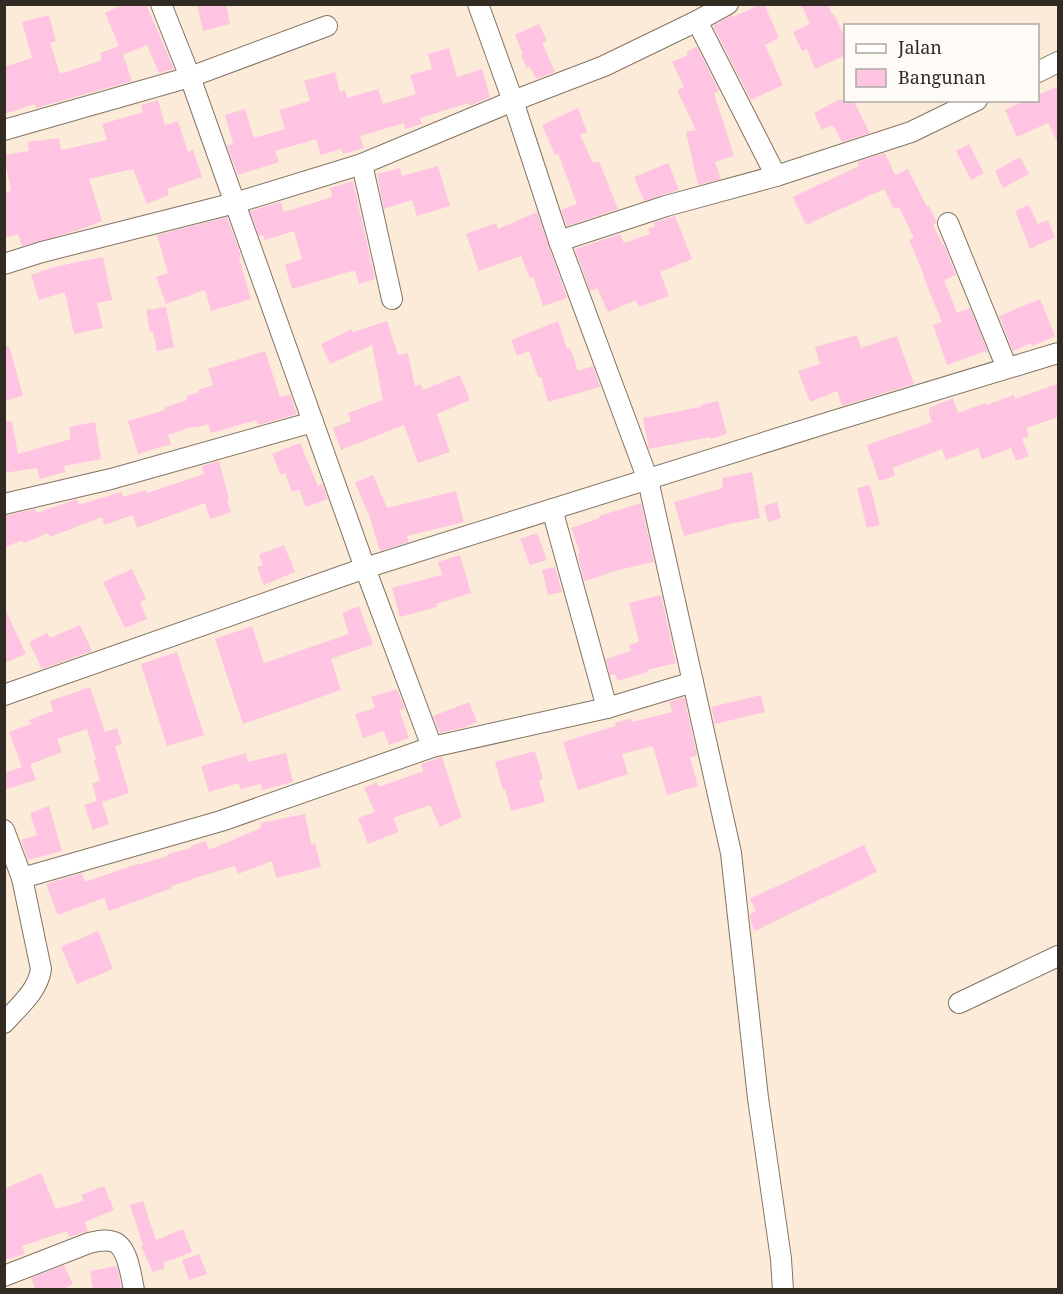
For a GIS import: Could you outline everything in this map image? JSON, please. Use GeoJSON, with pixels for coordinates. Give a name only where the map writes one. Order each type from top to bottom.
{"type":"FeatureCollection","features":[{"type":"Feature","properties":{"kind":"street"},"geometry":{"type":"LineString","coordinates":[[161,4],[190,76],[365,568],[432,747]]}},
{"type":"Feature","properties":{"kind":"street"},"geometry":{"type":"LineString","coordinates":[[4,264],[42,252],[235,203],[362,165],[513,101],[604,66],[728,4]]}},
{"type":"Feature","properties":{"kind":"street"},"geometry":{"type":"LineString","coordinates":[[482,6],[558,241],[648,480],[731,853],[758,1098],[781,1259],[783,1290]]}},
{"type":"Feature","properties":{"kind":"street"},"geometry":{"type":"LineString","coordinates":[[697,21],[776,176]]}},
{"type":"Feature","properties":{"kind":"street"},"geometry":{"type":"LineString","coordinates":[[4,130],[190,76],[327,26]]}},
{"type":"Feature","properties":{"kind":"street"},"geometry":{"type":"LineString","coordinates":[[1039,72],[1059,62]]}},
{"type":"Feature","properties":{"kind":"street"},"geometry":{"type":"LineString","coordinates":[[558,241],[666,206],[776,176],[911,132],[973,102]]}},
{"type":"Feature","properties":{"kind":"street"},"geometry":{"type":"LineString","coordinates":[[362,165],[392,299]]}},
{"type":"Feature","properties":{"kind":"street"},"geometry":{"type":"LineString","coordinates":[[948,223],[1007,368]]}},
{"type":"Feature","properties":{"kind":"street"},"geometry":{"type":"LineString","coordinates":[[4,695],[365,568],[830,422],[1059,353]]}},
{"type":"Feature","properties":{"kind":"street"},"geometry":{"type":"LineString","coordinates":[[4,504],[111,479],[313,422]]}},
{"type":"Feature","properties":{"kind":"street"},"geometry":{"type":"LineString","coordinates":[[552,509],[607,708]]}},
{"type":"Feature","properties":{"kind":"street"},"geometry":{"type":"LineString","coordinates":[[22,878],[221,821],[432,747],[607,708],[693,682]]}},
{"type":"Feature","properties":{"kind":"street"},"geometry":{"type":"LineString","coordinates":[[4,830],[22,878],[41,969],[36,987],[4,1023]]}},
{"type":"Feature","properties":{"kind":"street"},"geometry":{"type":"LineString","coordinates":[[959,1004],[1059,956]]}},
{"type":"Feature","properties":{"kind":"street"},"geometry":{"type":"LineString","coordinates":[[4,1276],[89,1243],[103,1240],[114,1242],[122,1248],[126,1255],[134,1290]]}},
{"type":"Feature","properties":{"kind":"building"},"geometry":{"type":"Polygon","coordinates":[[[124,4],[146,4],[174,69],[159,73],[147,45],[123,55],[132,81],[36,108],[35,104],[4,114],[4,67],[32,58],[22,22],[49,15],[56,41],[50,43],[60,74],[102,60],[100,53],[119,46],[105,13],[124,4]]]}},
{"type":"Feature","properties":{"kind":"building"},"geometry":{"type":"Polygon","coordinates":[[[197,4],[226,4],[230,24],[203,31],[197,4]]]}},
{"type":"Feature","properties":{"kind":"building"},"geometry":{"type":"Polygon","coordinates":[[[764,4],[779,38],[765,45],[783,85],[751,100],[713,26],[732,15],[733,17],[764,4]]]}},
{"type":"Feature","properties":{"kind":"building"},"geometry":{"type":"Polygon","coordinates":[[[801,4],[827,4],[844,35],[844,56],[815,69],[807,49],[802,51],[793,32],[810,24],[801,4]]]}},
{"type":"Feature","properties":{"kind":"building"},"geometry":{"type":"Polygon","coordinates":[[[539,24],[547,41],[542,43],[555,72],[536,79],[530,67],[527,68],[515,35],[539,24]]]}},
{"type":"Feature","properties":{"kind":"building"},"geometry":{"type":"Polygon","coordinates":[[[697,47],[719,91],[714,93],[734,156],[715,162],[721,179],[698,185],[686,132],[696,130],[677,90],[684,87],[672,62],[688,55],[686,52],[697,47]]]}},
{"type":"Feature","properties":{"kind":"building"},"geometry":{"type":"Polygon","coordinates":[[[449,48],[457,77],[482,69],[490,97],[469,106],[469,103],[420,118],[422,124],[405,129],[404,123],[360,136],[364,148],[343,154],[341,149],[321,155],[316,139],[275,151],[279,162],[238,175],[227,146],[233,144],[225,115],[245,109],[254,138],[285,129],[279,110],[310,101],[304,81],[335,72],[340,92],[345,90],[347,98],[378,89],[383,104],[416,94],[410,75],[432,69],[428,54],[449,48]]]}},
{"type":"Feature","properties":{"kind":"building"},"geometry":{"type":"Polygon","coordinates":[[[1059,86],[1059,145],[1048,123],[1017,137],[1005,110],[1022,102],[1039,102],[1039,95],[1059,86]]]}},
{"type":"Feature","properties":{"kind":"building"},"geometry":{"type":"Polygon","coordinates":[[[158,100],[165,125],[178,121],[188,152],[193,150],[202,177],[167,189],[169,195],[147,204],[133,169],[89,179],[102,221],[22,246],[18,234],[4,238],[4,192],[11,191],[4,155],[29,151],[28,142],[59,138],[61,150],[107,140],[102,124],[143,112],[141,105],[158,100]]]}},
{"type":"Feature","properties":{"kind":"building"},"geometry":{"type":"Polygon","coordinates":[[[838,100],[854,102],[870,133],[842,142],[833,125],[822,130],[814,113],[838,100]]]}},
{"type":"Feature","properties":{"kind":"building"},"geometry":{"type":"Polygon","coordinates":[[[578,108],[587,132],[580,135],[593,163],[599,161],[618,209],[567,226],[561,210],[577,204],[558,154],[555,155],[542,125],[578,108]]]}},
{"type":"Feature","properties":{"kind":"building"},"geometry":{"type":"Polygon","coordinates":[[[969,144],[984,173],[971,180],[956,151],[969,144]]]}},
{"type":"Feature","properties":{"kind":"building"},"geometry":{"type":"Polygon","coordinates":[[[885,153],[895,175],[908,169],[927,207],[929,206],[936,221],[933,225],[944,244],[956,275],[944,280],[957,313],[970,308],[988,352],[985,351],[947,365],[933,325],[942,322],[909,240],[914,238],[899,207],[894,209],[884,189],[806,225],[793,197],[859,166],[857,162],[885,153]]]}},
{"type":"Feature","properties":{"kind":"building"},"geometry":{"type":"Polygon","coordinates":[[[1020,157],[1029,174],[1003,188],[995,171],[1020,157]]]}},
{"type":"Feature","properties":{"kind":"building"},"geometry":{"type":"Polygon","coordinates":[[[668,163],[679,190],[644,201],[634,177],[668,163]]]}},
{"type":"Feature","properties":{"kind":"building"},"geometry":{"type":"Polygon","coordinates":[[[438,166],[450,206],[417,216],[412,200],[384,209],[377,174],[400,168],[402,176],[438,166]]]}},
{"type":"Feature","properties":{"kind":"building"},"geometry":{"type":"Polygon","coordinates":[[[353,181],[375,279],[359,284],[355,270],[292,289],[285,265],[302,259],[294,231],[265,240],[263,235],[259,236],[250,211],[281,202],[284,212],[332,197],[330,188],[353,181]]]}},
{"type":"Feature","properties":{"kind":"building"},"geometry":{"type":"Polygon","coordinates":[[[1029,205],[1038,224],[1048,220],[1055,237],[1030,249],[1015,211],[1029,205]]]}},
{"type":"Feature","properties":{"kind":"building"},"geometry":{"type":"Polygon","coordinates":[[[537,212],[567,298],[543,306],[533,276],[530,278],[521,256],[479,271],[466,234],[496,223],[498,229],[537,212]]]}},
{"type":"Feature","properties":{"kind":"building"},"geometry":{"type":"Polygon","coordinates":[[[675,216],[692,259],[660,272],[669,296],[639,307],[636,300],[608,312],[597,288],[590,291],[575,249],[620,234],[624,243],[650,234],[648,229],[655,226],[653,223],[675,216]]]}},
{"type":"Feature","properties":{"kind":"building"},"geometry":{"type":"Polygon","coordinates":[[[227,217],[240,253],[239,258],[251,299],[211,311],[205,290],[166,304],[156,277],[168,273],[157,235],[227,217]]]}},
{"type":"Feature","properties":{"kind":"building"},"geometry":{"type":"Polygon","coordinates":[[[103,257],[112,300],[97,303],[103,328],[74,334],[65,292],[39,300],[31,275],[54,267],[103,257]]]}},
{"type":"Feature","properties":{"kind":"building"},"geometry":{"type":"Polygon","coordinates":[[[1040,299],[1055,336],[1013,351],[999,316],[1040,299]]]}},
{"type":"Feature","properties":{"kind":"building"},"geometry":{"type":"Polygon","coordinates":[[[166,307],[174,347],[157,351],[153,332],[150,332],[146,310],[166,307]]]}},
{"type":"Feature","properties":{"kind":"building"},"geometry":{"type":"Polygon","coordinates":[[[387,321],[398,355],[408,353],[415,387],[420,384],[423,390],[460,375],[470,400],[437,414],[450,452],[418,463],[404,425],[341,450],[333,428],[351,421],[348,413],[383,400],[372,345],[330,364],[321,344],[352,329],[353,332],[387,321]]]}},
{"type":"Feature","properties":{"kind":"building"},"geometry":{"type":"Polygon","coordinates":[[[558,321],[567,349],[570,348],[578,371],[593,366],[600,387],[548,402],[541,377],[538,377],[529,351],[517,356],[511,340],[558,321]]]}},
{"type":"Feature","properties":{"kind":"building"},"geometry":{"type":"Polygon","coordinates":[[[857,335],[861,348],[897,336],[914,384],[842,406],[837,391],[810,402],[798,371],[820,364],[815,347],[857,335]]]}},
{"type":"Feature","properties":{"kind":"building"},"geometry":{"type":"Polygon","coordinates":[[[9,346],[23,396],[4,401],[4,347],[9,346]]]}},
{"type":"Feature","properties":{"kind":"building"},"geometry":{"type":"Polygon","coordinates":[[[265,351],[280,397],[290,394],[297,414],[258,425],[257,420],[211,433],[208,424],[196,428],[195,426],[168,435],[171,444],[138,454],[128,421],[165,410],[164,408],[187,400],[186,396],[213,385],[208,369],[265,351]]]}},
{"type":"Feature","properties":{"kind":"building"},"geometry":{"type":"Polygon","coordinates":[[[1059,383],[1059,417],[1026,428],[1029,436],[1022,439],[1029,456],[1016,461],[1011,448],[982,459],[978,448],[946,460],[942,449],[893,468],[895,476],[879,481],[867,445],[932,422],[929,408],[953,398],[958,413],[1014,395],[1015,399],[1059,383]]]}},
{"type":"Feature","properties":{"kind":"building"},"geometry":{"type":"Polygon","coordinates":[[[718,401],[727,434],[649,449],[643,418],[701,407],[701,405],[718,401]]]}},
{"type":"Feature","properties":{"kind":"building"},"geometry":{"type":"Polygon","coordinates":[[[4,421],[12,421],[18,454],[71,439],[69,427],[95,422],[101,459],[64,466],[65,472],[40,479],[37,468],[4,473],[4,421]]]}},
{"type":"Feature","properties":{"kind":"building"},"geometry":{"type":"Polygon","coordinates":[[[300,443],[318,486],[322,484],[328,499],[306,507],[299,489],[292,492],[285,473],[281,475],[272,454],[300,443]]]}},
{"type":"Feature","properties":{"kind":"building"},"geometry":{"type":"Polygon","coordinates":[[[219,461],[231,512],[210,519],[205,503],[137,528],[133,515],[104,525],[102,517],[50,537],[48,533],[4,548],[4,516],[35,509],[37,513],[77,499],[79,505],[121,492],[123,497],[146,490],[147,493],[204,474],[202,466],[219,461]]]}},
{"type":"Feature","properties":{"kind":"building"},"geometry":{"type":"Polygon","coordinates":[[[752,472],[760,518],[684,536],[674,502],[723,488],[722,478],[752,472]]]}},
{"type":"Feature","properties":{"kind":"building"},"geometry":{"type":"Polygon","coordinates":[[[373,475],[387,508],[456,491],[464,522],[407,536],[409,542],[380,551],[369,515],[355,483],[373,475]]]}},
{"type":"Feature","properties":{"kind":"building"},"geometry":{"type":"Polygon","coordinates":[[[870,485],[880,525],[867,528],[857,488],[870,485]]]}},
{"type":"Feature","properties":{"kind":"building"},"geometry":{"type":"Polygon","coordinates":[[[777,502],[781,518],[768,522],[764,506],[777,502]]]}},
{"type":"Feature","properties":{"kind":"building"},"geometry":{"type":"Polygon","coordinates":[[[641,503],[654,562],[610,572],[584,581],[578,554],[580,553],[571,528],[600,518],[599,516],[641,503]]]}},
{"type":"Feature","properties":{"kind":"building"},"geometry":{"type":"Polygon","coordinates":[[[537,533],[547,560],[530,565],[520,539],[537,533]]]}},
{"type":"Feature","properties":{"kind":"building"},"geometry":{"type":"Polygon","coordinates":[[[284,545],[295,572],[264,585],[257,567],[263,565],[259,555],[284,545]]]}},
{"type":"Feature","properties":{"kind":"building"},"geometry":{"type":"Polygon","coordinates":[[[460,555],[471,593],[436,604],[437,607],[400,617],[392,588],[442,575],[438,562],[460,555]]]}},
{"type":"Feature","properties":{"kind":"building"},"geometry":{"type":"Polygon","coordinates":[[[555,567],[562,592],[548,595],[542,570],[555,567]]]}},
{"type":"Feature","properties":{"kind":"building"},"geometry":{"type":"Polygon","coordinates":[[[132,569],[146,599],[140,602],[147,619],[125,628],[103,582],[132,569]]]}},
{"type":"Feature","properties":{"kind":"building"},"geometry":{"type":"Polygon","coordinates":[[[661,595],[676,663],[617,681],[615,674],[610,675],[606,659],[631,651],[629,645],[639,642],[629,603],[661,595]]]}},
{"type":"Feature","properties":{"kind":"building"},"geometry":{"type":"Polygon","coordinates":[[[359,606],[373,644],[331,659],[341,690],[243,724],[215,639],[252,626],[264,663],[349,634],[342,613],[359,606]]]}},
{"type":"Feature","properties":{"kind":"building"},"geometry":{"type":"Polygon","coordinates":[[[4,607],[26,654],[4,663],[4,607]]]}},
{"type":"Feature","properties":{"kind":"building"},"geometry":{"type":"Polygon","coordinates":[[[80,625],[92,651],[42,669],[29,642],[47,633],[50,638],[80,625]]]}},
{"type":"Feature","properties":{"kind":"building"},"geometry":{"type":"Polygon","coordinates":[[[177,652],[204,735],[167,746],[141,664],[177,652]]]}},
{"type":"Feature","properties":{"kind":"building"},"geometry":{"type":"Polygon","coordinates":[[[90,687],[105,732],[117,728],[122,744],[115,746],[129,793],[102,802],[109,824],[93,830],[84,805],[97,801],[92,783],[100,781],[87,729],[57,739],[62,752],[30,764],[36,780],[4,790],[4,773],[22,767],[9,732],[31,724],[29,720],[53,711],[50,701],[90,687]]]}},
{"type":"Feature","properties":{"kind":"building"},"geometry":{"type":"Polygon","coordinates":[[[397,689],[405,709],[399,710],[409,738],[389,745],[384,731],[363,738],[355,714],[375,708],[371,697],[397,689]]]}},
{"type":"Feature","properties":{"kind":"building"},"geometry":{"type":"Polygon","coordinates":[[[761,695],[765,712],[715,724],[711,707],[761,695]]]}},
{"type":"Feature","properties":{"kind":"building"},"geometry":{"type":"Polygon","coordinates":[[[684,697],[697,755],[690,758],[698,786],[667,795],[653,746],[622,754],[628,774],[578,790],[563,742],[616,726],[615,723],[631,718],[632,722],[672,712],[670,702],[684,697]]]}},
{"type":"Feature","properties":{"kind":"building"},"geometry":{"type":"Polygon","coordinates":[[[469,702],[477,722],[440,733],[433,716],[469,702]]]}},
{"type":"Feature","properties":{"kind":"building"},"geometry":{"type":"Polygon","coordinates":[[[535,751],[543,779],[539,780],[545,802],[511,811],[495,762],[535,751]]]}},
{"type":"Feature","properties":{"kind":"building"},"geometry":{"type":"Polygon","coordinates":[[[246,753],[248,762],[286,753],[293,782],[262,790],[261,784],[240,789],[239,783],[209,792],[201,766],[246,753]]]}},
{"type":"Feature","properties":{"kind":"building"},"geometry":{"type":"Polygon","coordinates":[[[442,757],[462,817],[440,827],[430,805],[393,818],[399,832],[368,844],[358,818],[375,812],[364,788],[376,782],[379,787],[423,771],[421,764],[442,757]]]}},
{"type":"Feature","properties":{"kind":"building"},"geometry":{"type":"Polygon","coordinates":[[[49,806],[62,851],[28,860],[21,840],[37,835],[30,813],[49,806]]]}},
{"type":"Feature","properties":{"kind":"building"},"geometry":{"type":"Polygon","coordinates":[[[305,814],[311,844],[315,843],[321,867],[276,878],[272,861],[238,874],[235,866],[171,886],[172,888],[109,911],[104,898],[58,915],[46,884],[82,873],[85,882],[168,856],[168,854],[206,841],[209,850],[261,828],[260,823],[305,814]]]}},
{"type":"Feature","properties":{"kind":"building"},"geometry":{"type":"Polygon","coordinates":[[[864,845],[877,872],[755,931],[750,914],[756,911],[750,899],[864,845]]]}},
{"type":"Feature","properties":{"kind":"building"},"geometry":{"type":"Polygon","coordinates":[[[98,931],[113,969],[77,984],[61,947],[98,931]]]}},
{"type":"Feature","properties":{"kind":"building"},"geometry":{"type":"Polygon","coordinates":[[[41,1173],[56,1209],[84,1201],[81,1195],[104,1186],[114,1210],[85,1222],[88,1231],[69,1237],[67,1231],[22,1246],[25,1254],[4,1260],[4,1189],[41,1173]]]}},
{"type":"Feature","properties":{"kind":"building"},"geometry":{"type":"Polygon","coordinates":[[[143,1201],[156,1240],[183,1229],[192,1252],[163,1263],[165,1268],[153,1272],[141,1246],[143,1245],[130,1205],[143,1201]]]}},
{"type":"Feature","properties":{"kind":"building"},"geometry":{"type":"Polygon","coordinates":[[[199,1254],[207,1274],[189,1280],[182,1260],[199,1254]]]}},
{"type":"Feature","properties":{"kind":"building"},"geometry":{"type":"Polygon","coordinates":[[[64,1265],[73,1284],[61,1290],[36,1290],[31,1278],[64,1265]]]}},
{"type":"Feature","properties":{"kind":"building"},"geometry":{"type":"Polygon","coordinates":[[[117,1266],[122,1290],[93,1290],[90,1271],[117,1266]]]}}]}
